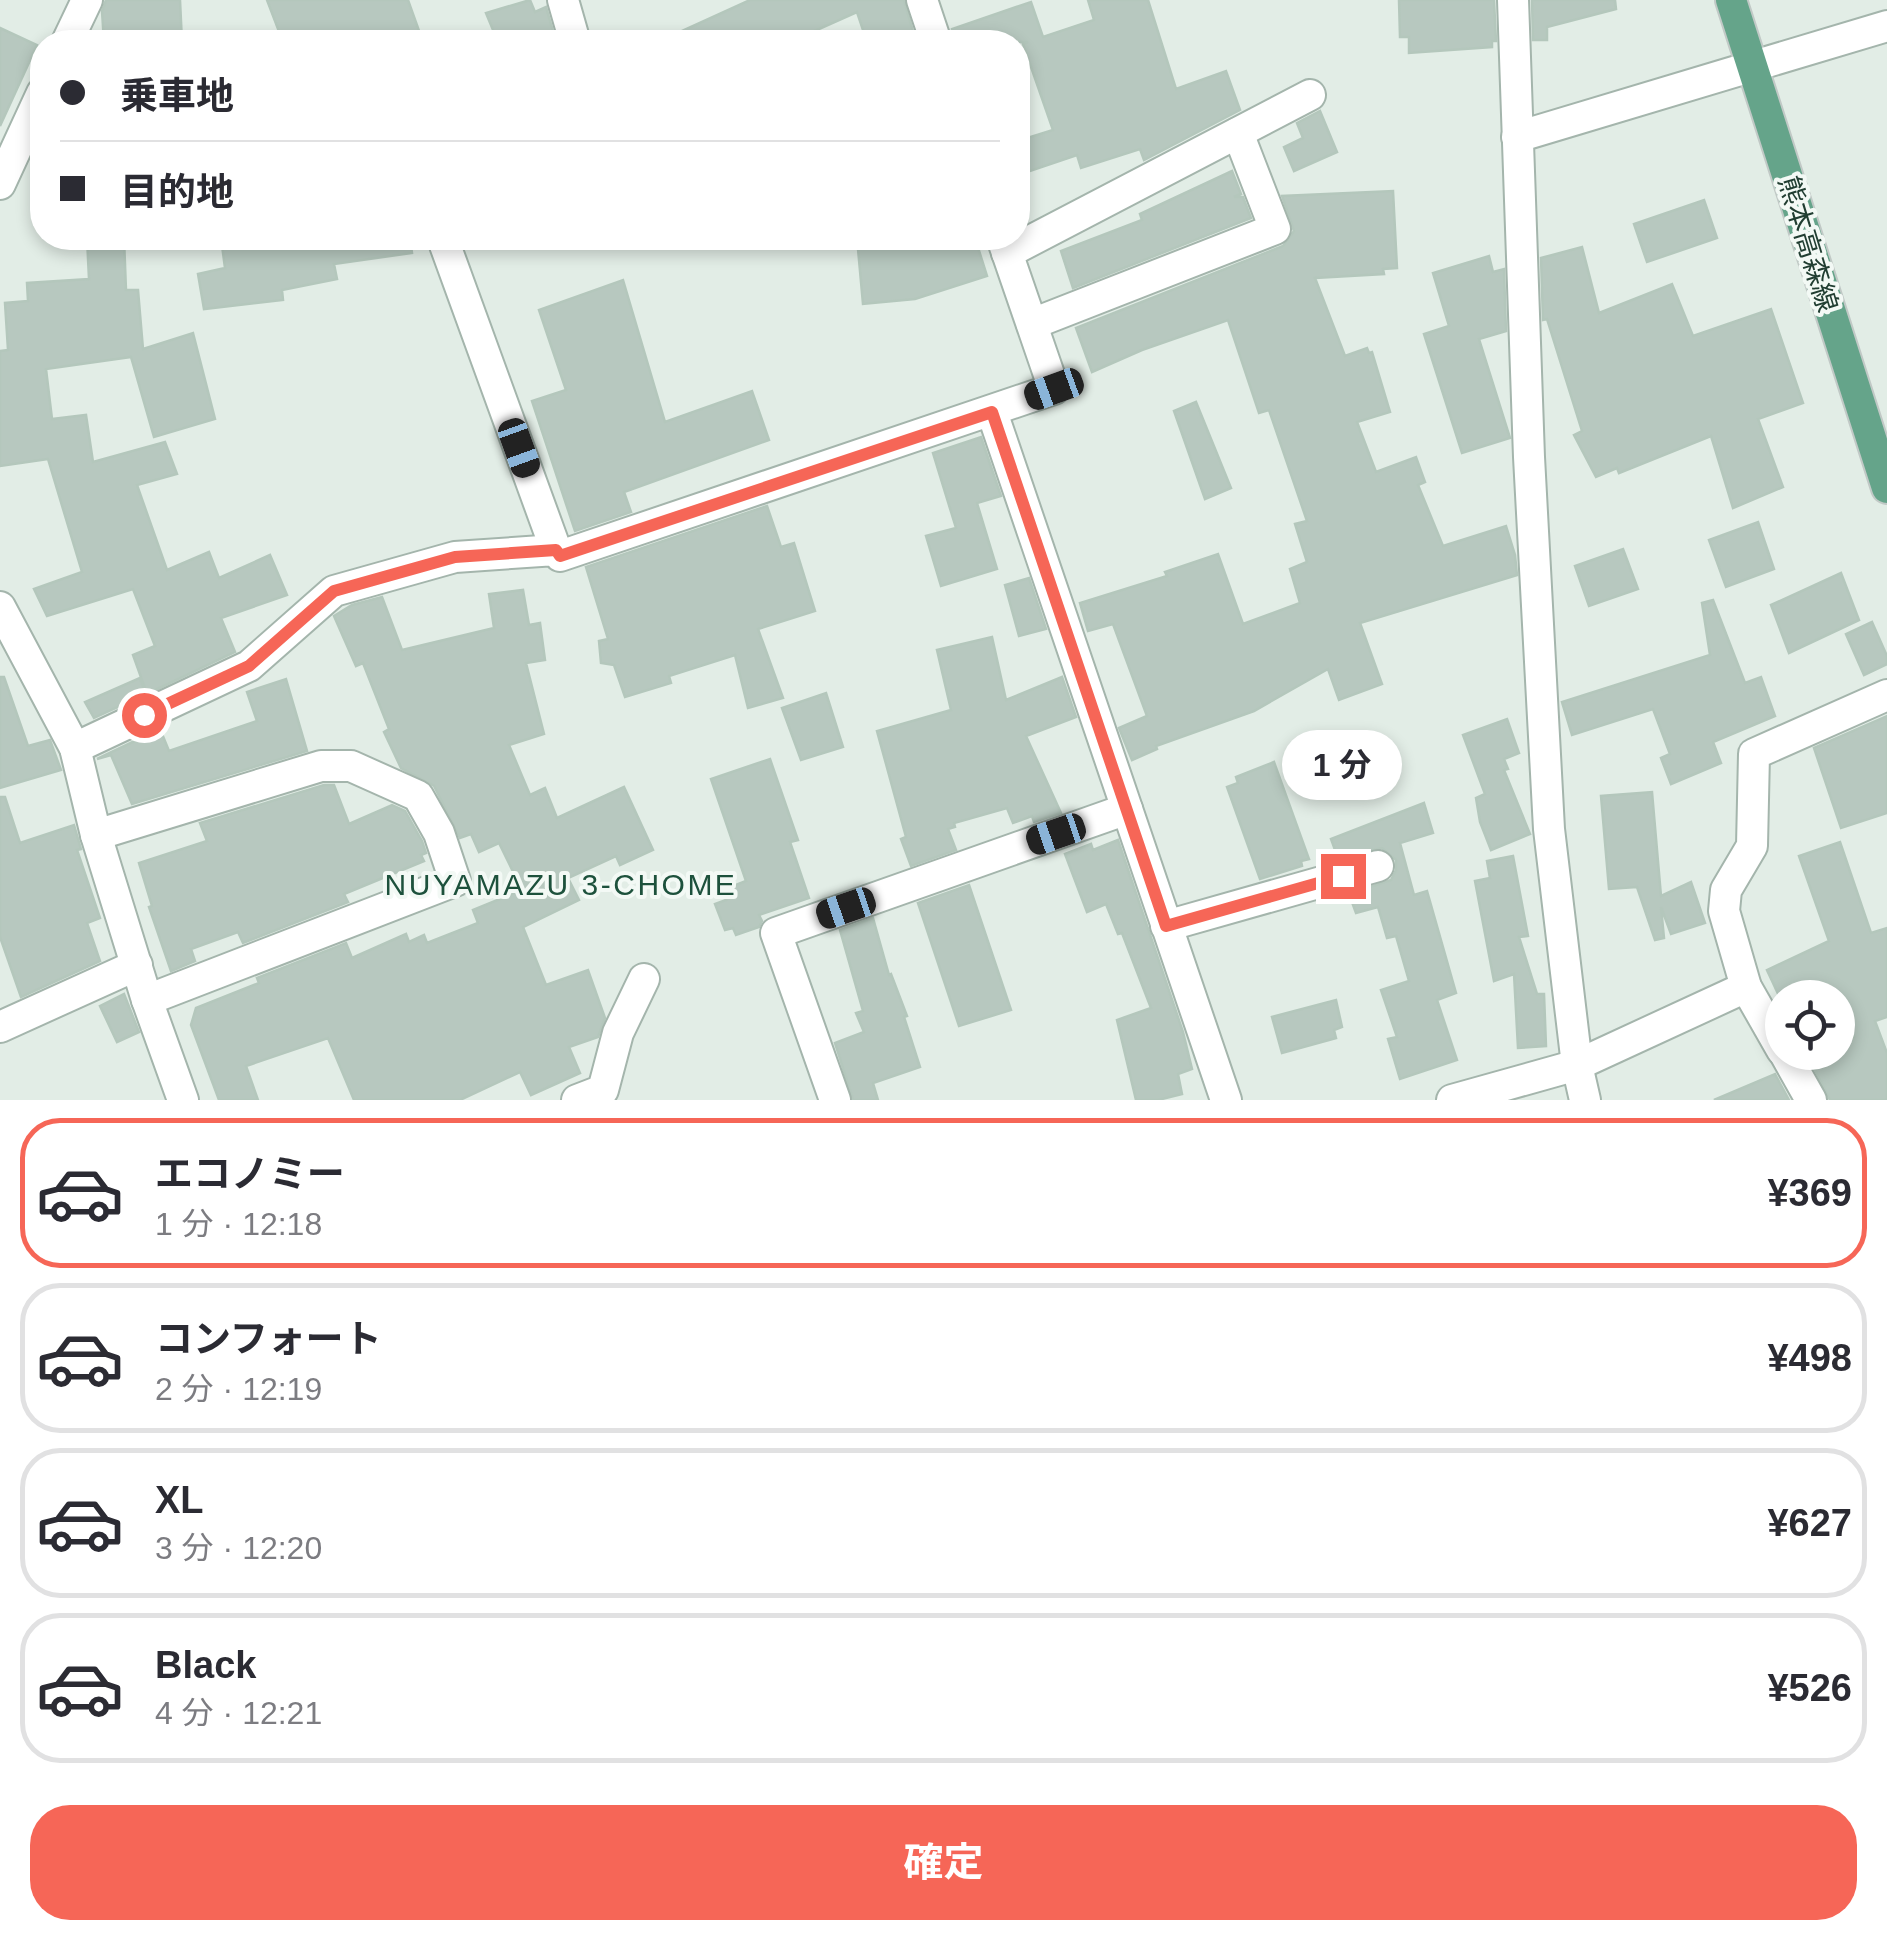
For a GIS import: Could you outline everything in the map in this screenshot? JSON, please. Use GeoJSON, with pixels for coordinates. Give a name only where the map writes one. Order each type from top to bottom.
{"type":"FeatureCollection","features":[{"type":"Feature","properties":{"kind":"main road","name":"熊本高森線"},"geometry":{"type":"LineString","coordinates":[[1731,0],[1887,488]]}},
{"type":"Feature","properties":{"kind":"street"},"geometry":{"type":"LineString","coordinates":[[73,30],[88,0]]}},
{"type":"Feature","properties":{"kind":"street"},"geometry":{"type":"LineString","coordinates":[[562,0],[572,30]]}},
{"type":"Feature","properties":{"kind":"street"},"geometry":{"type":"LineString","coordinates":[[922,0],[932,30]]}},
{"type":"Feature","properties":{"kind":"street"},"geometry":{"type":"LineString","coordinates":[[1513,0],[1535,591],[1549,829],[1577,1065],[1585,1100]]}},
{"type":"Feature","properties":{"kind":"street"},"geometry":{"type":"LineString","coordinates":[[1517,136],[1887,26]]}},
{"type":"Feature","properties":{"kind":"street"},"geometry":{"type":"LineString","coordinates":[[1030,233],[1310,95]]}},
{"type":"Feature","properties":{"kind":"street"},"geometry":{"type":"LineString","coordinates":[[0,184],[30,120]]}},
{"type":"Feature","properties":{"kind":"street"},"geometry":{"type":"LineString","coordinates":[[1032,324],[1276,230],[1238,133]]}},
{"type":"Feature","properties":{"kind":"street"},"geometry":{"type":"LineString","coordinates":[[447,250],[560,556],[1054,389],[1007,250]]}},
{"type":"Feature","properties":{"kind":"street"},"geometry":{"type":"LineString","coordinates":[[992,412],[1226,1100]]}},
{"type":"Feature","properties":{"kind":"street"},"geometry":{"type":"LineString","coordinates":[[75,748],[249,666],[334,591],[455,557],[556,550]]}},
{"type":"Feature","properties":{"kind":"street"},"geometry":{"type":"LineString","coordinates":[[0,607],[75,748],[96,835],[147,1000],[184,1100]]}},
{"type":"Feature","properties":{"kind":"street"},"geometry":{"type":"LineString","coordinates":[[1765,1019],[1746,986],[1724,911],[1726,890],[1752,846],[1754,754],[1887,695]]}},
{"type":"Feature","properties":{"kind":"street"},"geometry":{"type":"LineString","coordinates":[[96,835],[321,766],[351,766],[418,796],[439,833],[455,881],[147,1000]]}},
{"type":"Feature","properties":{"kind":"street"},"geometry":{"type":"LineString","coordinates":[[835,1100],[776,933],[1127,809]]}},
{"type":"Feature","properties":{"kind":"street"},"geometry":{"type":"LineString","coordinates":[[1166,926],[1378,866]]}},
{"type":"Feature","properties":{"kind":"street"},"geometry":{"type":"LineString","coordinates":[[0,1027],[137,965]]}},
{"type":"Feature","properties":{"kind":"street"},"geometry":{"type":"LineString","coordinates":[[577,1100],[603,1090],[618,1033],[644,978]]}},
{"type":"Feature","properties":{"kind":"street"},"geometry":{"type":"LineString","coordinates":[[1452,1100],[1577,1065],[1746,986]]}},
{"type":"Feature","properties":{"kind":"street"},"geometry":{"type":"LineString","coordinates":[[1793,1070],[1810,1100]]}},
{"type":"Feature","properties":{"kind":"building"},"geometry":{"type":"Polygon","coordinates":[[[106,0],[180,0],[181,30],[103,30],[106,0]]]}},
{"type":"Feature","properties":{"kind":"building"},"geometry":{"type":"Polygon","coordinates":[[[267,0],[408,0],[419,30],[278,30],[267,0]]]}},
{"type":"Feature","properties":{"kind":"building"},"geometry":{"type":"Polygon","coordinates":[[[530,0],[535,12],[546,7],[553,30],[493,30],[486,13],[530,0]]]}},
{"type":"Feature","properties":{"kind":"building"},"geometry":{"type":"Polygon","coordinates":[[[750,0],[904,0],[913,30],[863,30],[857,12],[817,30],[684,30],[750,0]]]}},
{"type":"Feature","properties":{"kind":"building"},"geometry":{"type":"Polygon","coordinates":[[[1088,0],[1148,0],[1176,89],[1226,71],[1240,110],[1144,160],[1140,149],[1081,168],[1077,155],[1030,171],[1030,137],[1053,130],[1030,64],[1030,30],[952,29],[1031,2],[1043,37],[1094,20],[1088,0]]]}},
{"type":"Feature","properties":{"kind":"building"},"geometry":{"type":"Polygon","coordinates":[[[1399,0],[1494,0],[1496,41],[1492,41],[1492,47],[1409,53],[1409,37],[1400,37],[1399,0]]]}},
{"type":"Feature","properties":{"kind":"building"},"geometry":{"type":"Polygon","coordinates":[[[1532,0],[1615,0],[1616,9],[1547,27],[1547,40],[1533,40],[1532,0]]]}},
{"type":"Feature","properties":{"kind":"building"},"geometry":{"type":"Polygon","coordinates":[[[0,28],[30,42],[30,60],[0,126],[0,28]]]}},
{"type":"Feature","properties":{"kind":"building"},"geometry":{"type":"Polygon","coordinates":[[[1320,111],[1337,152],[1294,171],[1284,147],[1303,138],[1297,123],[1320,111]]]}},
{"type":"Feature","properties":{"kind":"building"},"geometry":{"type":"Polygon","coordinates":[[[1232,171],[1241,194],[1234,197],[1243,197],[1251,218],[1073,288],[1061,251],[1142,220],[1140,214],[1232,171]]]}},
{"type":"Feature","properties":{"kind":"building"},"geometry":{"type":"Polygon","coordinates":[[[1393,191],[1397,268],[1383,269],[1384,274],[1315,278],[1345,356],[1367,348],[1372,352],[1390,412],[1357,422],[1376,472],[1416,457],[1425,482],[1418,485],[1443,546],[1506,526],[1517,575],[1360,623],[1382,684],[1339,700],[1328,669],[1254,711],[1156,746],[1157,749],[1132,760],[1119,728],[1147,716],[1113,624],[1088,631],[1080,603],[1167,576],[1165,572],[1218,554],[1243,624],[1300,603],[1290,569],[1307,562],[1295,524],[1307,521],[1269,410],[1259,413],[1228,320],[1092,372],[1076,328],[1283,246],[1294,231],[1282,196],[1393,191]]]}},
{"type":"Feature","properties":{"kind":"building"},"geometry":{"type":"Polygon","coordinates":[[[1704,200],[1717,238],[1647,262],[1634,224],[1704,200]]]}},
{"type":"Feature","properties":{"kind":"building"},"geometry":{"type":"Polygon","coordinates":[[[1582,247],[1599,313],[1672,284],[1693,336],[1771,309],[1803,403],[1758,419],[1783,487],[1733,508],[1711,436],[1619,473],[1617,468],[1596,477],[1574,435],[1582,431],[1547,319],[1543,320],[1541,258],[1582,247]]]}},
{"type":"Feature","properties":{"kind":"building"},"geometry":{"type":"Polygon","coordinates":[[[88,250],[124,250],[126,290],[138,290],[143,349],[193,333],[215,419],[154,437],[131,357],[46,369],[52,419],[86,415],[93,462],[165,442],[177,474],[137,485],[167,570],[209,552],[219,578],[270,555],[287,595],[221,618],[235,652],[147,694],[133,655],[155,646],[133,589],[47,616],[34,589],[82,572],[48,459],[0,466],[0,351],[8,350],[5,303],[28,301],[27,283],[89,279],[88,250]]]}},
{"type":"Feature","properties":{"kind":"building"},"geometry":{"type":"Polygon","coordinates":[[[223,250],[412,253],[334,264],[337,279],[282,290],[283,300],[204,309],[198,274],[225,268],[223,250]]]}},
{"type":"Feature","properties":{"kind":"building"},"geometry":{"type":"Polygon","coordinates":[[[858,250],[979,250],[987,276],[915,299],[863,304],[858,250]]]}},
{"type":"Feature","properties":{"kind":"building"},"geometry":{"type":"Polygon","coordinates":[[[1489,256],[1493,272],[1504,269],[1506,331],[1479,339],[1510,438],[1462,453],[1424,334],[1449,326],[1433,273],[1489,256]]]}},
{"type":"Feature","properties":{"kind":"building"},"geometry":{"type":"Polygon","coordinates":[[[623,280],[665,422],[752,391],[769,440],[624,492],[631,512],[575,531],[532,401],[566,390],[539,310],[623,280]]]}},
{"type":"Feature","properties":{"kind":"building"},"geometry":{"type":"Polygon","coordinates":[[[1196,402],[1231,488],[1205,499],[1174,411],[1196,402]]]}},
{"type":"Feature","properties":{"kind":"building"},"geometry":{"type":"Polygon","coordinates":[[[981,437],[1001,496],[977,503],[997,569],[941,586],[926,536],[956,528],[933,453],[981,437]]]}},
{"type":"Feature","properties":{"kind":"building"},"geometry":{"type":"Polygon","coordinates":[[[767,506],[781,547],[794,543],[815,611],[758,629],[783,698],[748,708],[735,655],[669,676],[671,683],[625,697],[614,665],[601,663],[599,641],[608,639],[586,567],[767,506]]]}},
{"type":"Feature","properties":{"kind":"building"},"geometry":{"type":"Polygon","coordinates":[[[1758,522],[1774,569],[1726,587],[1709,540],[1758,522]]]}},
{"type":"Feature","properties":{"kind":"building"},"geometry":{"type":"Polygon","coordinates":[[[1623,549],[1638,589],[1589,606],[1575,566],[1623,549]]]}},
{"type":"Feature","properties":{"kind":"building"},"geometry":{"type":"Polygon","coordinates":[[[1841,573],[1859,620],[1789,653],[1771,605],[1841,573]]]}},
{"type":"Feature","properties":{"kind":"building"},"geometry":{"type":"Polygon","coordinates":[[[1029,578],[1046,629],[1019,636],[1005,585],[1029,578]]]}},
{"type":"Feature","properties":{"kind":"building"},"geometry":{"type":"Polygon","coordinates":[[[523,590],[529,625],[540,623],[545,660],[526,663],[544,734],[509,745],[530,795],[545,788],[557,818],[624,787],[653,850],[620,865],[616,856],[568,878],[579,900],[523,927],[546,985],[588,970],[605,1018],[598,1037],[569,1047],[580,1073],[531,1095],[520,1072],[460,1100],[354,1100],[328,1038],[246,1066],[258,1100],[219,1100],[191,1025],[196,1008],[259,983],[257,978],[346,943],[352,958],[406,934],[409,942],[424,935],[427,943],[478,923],[473,910],[522,890],[499,843],[479,852],[471,834],[460,838],[434,786],[401,768],[384,732],[389,729],[363,663],[356,666],[334,616],[352,605],[382,597],[402,650],[494,628],[489,594],[523,590]]]}},
{"type":"Feature","properties":{"kind":"building"},"geometry":{"type":"Polygon","coordinates":[[[1713,600],[1745,683],[1761,677],[1775,716],[1713,742],[1721,763],[1671,784],[1661,758],[1670,754],[1653,709],[1572,735],[1562,702],[1710,655],[1702,603],[1713,600]]]}},
{"type":"Feature","properties":{"kind":"building"},"geometry":{"type":"Polygon","coordinates":[[[1872,622],[1887,664],[1864,675],[1846,634],[1872,622]]]}},
{"type":"Feature","properties":{"kind":"building"},"geometry":{"type":"Polygon","coordinates":[[[992,637],[1006,700],[1062,677],[1076,717],[1026,736],[1061,813],[1034,822],[1032,816],[1013,823],[1007,808],[954,823],[955,827],[948,829],[956,850],[911,866],[901,839],[906,837],[877,731],[951,710],[937,650],[992,637]]]}},
{"type":"Feature","properties":{"kind":"building"},"geometry":{"type":"Polygon","coordinates":[[[0,677],[4,677],[28,746],[50,740],[61,770],[0,788],[0,677]]]}},
{"type":"Feature","properties":{"kind":"building"},"geometry":{"type":"Polygon","coordinates":[[[140,678],[146,694],[94,718],[85,702],[140,678]]]}},
{"type":"Feature","properties":{"kind":"building"},"geometry":{"type":"Polygon","coordinates":[[[286,679],[307,751],[132,804],[111,755],[97,759],[160,729],[169,751],[257,721],[247,692],[286,679]]]}},
{"type":"Feature","properties":{"kind":"building"},"geometry":{"type":"Polygon","coordinates":[[[826,693],[843,747],[801,760],[782,708],[826,693]]]}},
{"type":"Feature","properties":{"kind":"building"},"geometry":{"type":"Polygon","coordinates":[[[1887,716],[1887,813],[1841,828],[1814,748],[1887,716]]]}},
{"type":"Feature","properties":{"kind":"building"},"geometry":{"type":"Polygon","coordinates":[[[1507,719],[1519,753],[1504,759],[1508,769],[1504,770],[1530,834],[1491,850],[1476,798],[1485,794],[1463,735],[1507,719]]]}},
{"type":"Feature","properties":{"kind":"building"},"geometry":{"type":"Polygon","coordinates":[[[770,759],[798,840],[790,842],[809,898],[759,915],[759,927],[736,935],[733,928],[725,930],[715,904],[726,900],[723,890],[746,881],[711,779],[770,759]]]}},
{"type":"Feature","properties":{"kind":"building"},"geometry":{"type":"Polygon","coordinates":[[[1274,762],[1309,859],[1301,861],[1302,866],[1260,879],[1227,787],[1238,783],[1236,777],[1274,762]]]}},
{"type":"Feature","properties":{"kind":"building"},"geometry":{"type":"Polygon","coordinates":[[[334,785],[349,824],[392,805],[405,811],[422,841],[424,861],[344,894],[348,902],[243,943],[238,932],[191,949],[195,961],[171,971],[139,863],[207,841],[200,823],[334,785]]]}},
{"type":"Feature","properties":{"kind":"building"},"geometry":{"type":"Polygon","coordinates":[[[1652,792],[1661,896],[1691,882],[1705,923],[1671,934],[1661,907],[1664,938],[1655,940],[1637,887],[1609,889],[1601,796],[1652,792]]]}},
{"type":"Feature","properties":{"kind":"building"},"geometry":{"type":"Polygon","coordinates":[[[0,797],[5,797],[20,843],[74,825],[81,849],[77,850],[100,918],[87,923],[100,961],[21,997],[0,937],[0,797]]]}},
{"type":"Feature","properties":{"kind":"building"},"geometry":{"type":"Polygon","coordinates":[[[1424,803],[1433,833],[1400,843],[1414,895],[1427,891],[1456,993],[1437,1000],[1457,1060],[1400,1079],[1388,1039],[1397,1037],[1381,990],[1409,981],[1396,936],[1387,938],[1378,907],[1356,913],[1349,894],[1391,880],[1396,860],[1382,848],[1338,858],[1331,839],[1424,803]]]}},
{"type":"Feature","properties":{"kind":"building"},"geometry":{"type":"Polygon","coordinates":[[[1118,840],[1192,1069],[1178,1074],[1182,1094],[1158,1100],[1136,1100],[1117,1020],[1151,1008],[1122,933],[1118,934],[1106,904],[1087,912],[1065,854],[1091,844],[1093,850],[1118,840]]]}},
{"type":"Feature","properties":{"kind":"building"},"geometry":{"type":"Polygon","coordinates":[[[1840,842],[1871,933],[1887,928],[1887,1017],[1875,1021],[1887,1053],[1887,1100],[1830,1100],[1815,1070],[1855,1070],[1855,980],[1772,980],[1767,970],[1829,941],[1799,856],[1840,842]]]}},
{"type":"Feature","properties":{"kind":"building"},"geometry":{"type":"Polygon","coordinates":[[[1513,856],[1528,936],[1519,937],[1537,994],[1544,994],[1546,1046],[1518,1048],[1514,974],[1494,981],[1475,881],[1490,878],[1487,861],[1513,856]]]}},
{"type":"Feature","properties":{"kind":"building"},"geometry":{"type":"Polygon","coordinates":[[[969,885],[1011,1010],[959,1026],[918,903],[969,885]]]}},
{"type":"Feature","properties":{"kind":"building"},"geometry":{"type":"Polygon","coordinates":[[[873,918],[920,1067],[873,1083],[878,1100],[853,1100],[835,1043],[864,1032],[856,1013],[863,1011],[840,930],[873,918]]]}},
{"type":"Feature","properties":{"kind":"building"},"geometry":{"type":"Polygon","coordinates":[[[124,994],[139,1032],[117,1042],[100,1006],[124,994]]]}},
{"type":"Feature","properties":{"kind":"building"},"geometry":{"type":"Polygon","coordinates":[[[1336,1000],[1342,1027],[1334,1030],[1336,1038],[1282,1053],[1272,1017],[1336,1000]]]}},
{"type":"Feature","properties":{"kind":"building"},"geometry":{"type":"Polygon","coordinates":[[[1775,1074],[1789,1100],[1714,1100],[1775,1074]]]}},
{"type":"Feature","properties":{"kind":"district","name":"NUYAMAZU 3-CHOME"},"geometry":{"type":"Point","coordinates":[561,884]}},
{"type":"Feature","properties":{"kind":"route"},"geometry":{"type":"LineString","coordinates":[[144,715],[249,666],[334,591],[455,557],[556,550],[560,556],[992,412],[1166,926],[1343,876]]}}]}
